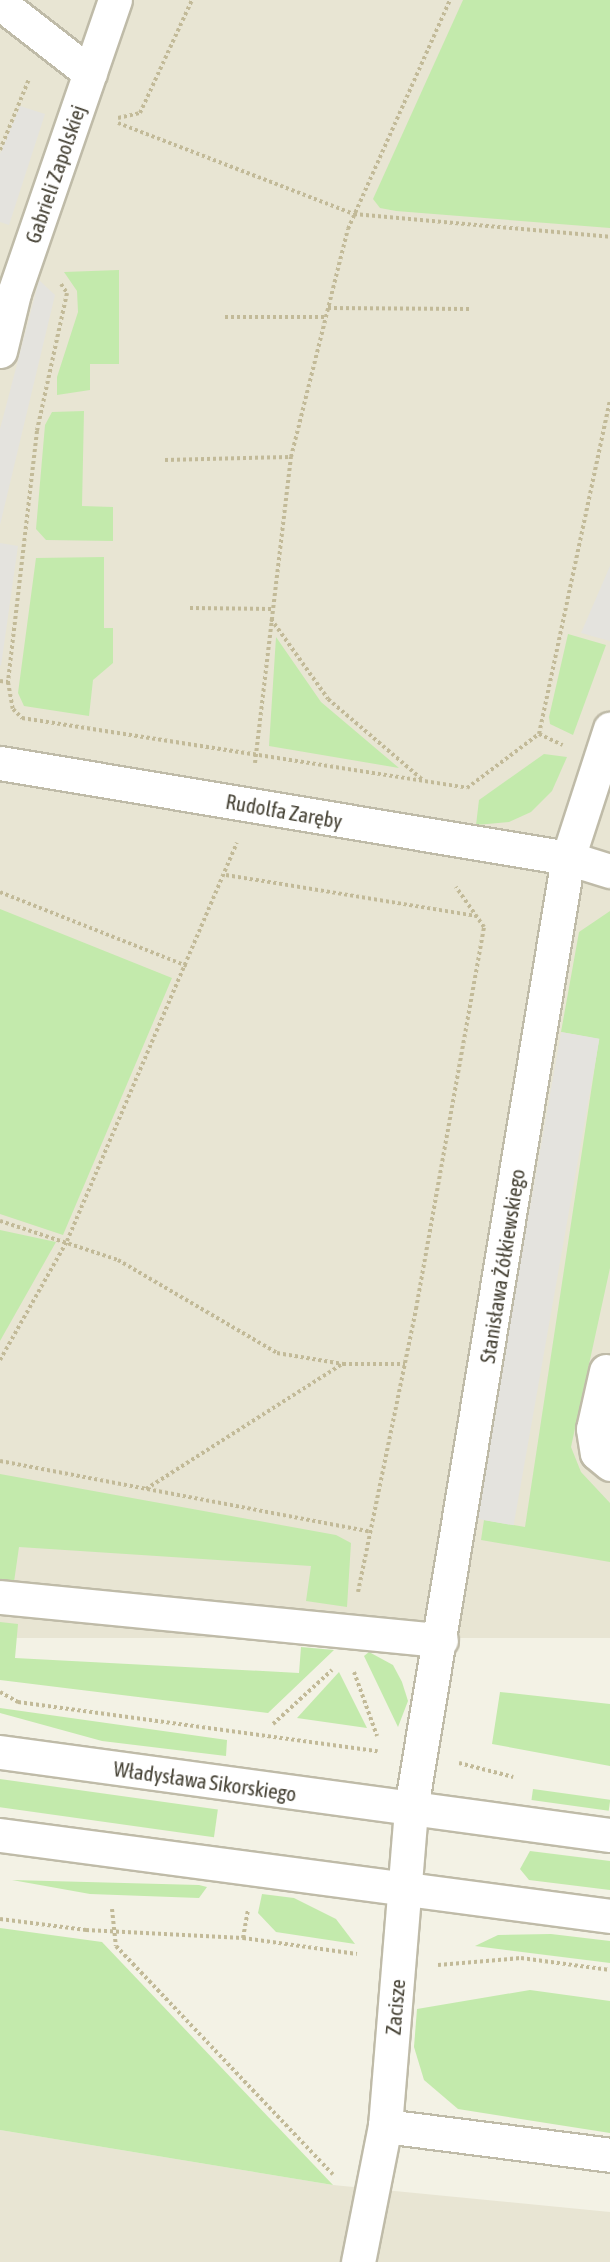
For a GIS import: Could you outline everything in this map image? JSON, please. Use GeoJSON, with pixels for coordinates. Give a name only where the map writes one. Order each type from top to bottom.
{"type":"FeatureCollection","features":[{"type":"Feature","properties":{"kind":"street","name":"Gabrieli Zapolskiej"},"geometry":{"type":"LineString","coordinates":[[0,351],[7,291],[90,73],[115,0]]}},
{"type":"Feature","properties":{"kind":"street"},"geometry":{"type":"LineString","coordinates":[[0,3],[90,73]]}},
{"type":"Feature","properties":{"kind":"street","name":"Stanisława Żółkiewskiego"},"geometry":{"type":"LineString","coordinates":[[411,1808],[441,1640],[567,858],[610,729]]}},
{"type":"Feature","properties":{"kind":"street","name":"Rudolfa Zaręby"},"geometry":{"type":"LineString","coordinates":[[0,763],[567,858],[610,871]]}},
{"type":"Feature","properties":{"kind":"street"},"geometry":{"type":"LineString","coordinates":[[609,1367],[593,1429],[597,1453],[610,1464]]}},
{"type":"Feature","properties":{"kind":"street"},"geometry":{"type":"LineString","coordinates":[[0,1597],[350,1642],[441,1640]]}},
{"type":"Feature","properties":{"kind":"street","name":"Władysława Sikorskiego"},"geometry":{"type":"LineString","coordinates":[[0,1752],[610,1835]]}},
{"type":"Feature","properties":{"kind":"street"},"geometry":{"type":"LineString","coordinates":[[401,1887],[411,1808]]}},
{"type":"Feature","properties":{"kind":"street"},"geometry":{"type":"LineString","coordinates":[[0,1834],[610,1916]]}},
{"type":"Feature","properties":{"kind":"street","name":"Zacisze"},"geometry":{"type":"LineString","coordinates":[[358,2262],[385,2126],[401,1887]]}},
{"type":"Feature","properties":{"kind":"street"},"geometry":{"type":"LineString","coordinates":[[385,2126],[610,2155]]}},
{"type":"Feature","properties":{"kind":"path"},"geometry":{"type":"LineString","coordinates":[[192,0],[140,113],[109,120],[354,214],[610,237]]}},
{"type":"Feature","properties":{"kind":"path"},"geometry":{"type":"LineString","coordinates":[[0,1360],[67,1241],[226,875],[249,804],[257,754],[270,617],[291,457],[328,308],[354,214],[450,0]]}},
{"type":"Feature","properties":{"kind":"path"},"geometry":{"type":"LineString","coordinates":[[0,150],[34,68]]}},
{"type":"Feature","properties":{"kind":"path"},"geometry":{"type":"LineString","coordinates":[[57,279],[68,293],[37,431],[8,682],[11,702],[22,718],[467,788],[539,734],[610,401]]}},
{"type":"Feature","properties":{"kind":"path"},"geometry":{"type":"LineString","coordinates":[[328,308],[470,309]]}},
{"type":"Feature","properties":{"kind":"path"},"geometry":{"type":"LineString","coordinates":[[225,316],[326,317]]}},
{"type":"Feature","properties":{"kind":"path"},"geometry":{"type":"LineString","coordinates":[[165,460],[291,457]]}},
{"type":"Feature","properties":{"kind":"path"},"geometry":{"type":"LineString","coordinates":[[190,608],[271,609]]}},
{"type":"Feature","properties":{"kind":"path"},"geometry":{"type":"LineString","coordinates":[[270,617],[328,699],[423,781]]}},
{"type":"Feature","properties":{"kind":"path"},"geometry":{"type":"LineString","coordinates":[[0,681],[8,682]]}},
{"type":"Feature","properties":{"kind":"path"},"geometry":{"type":"LineString","coordinates":[[226,875],[477,916]]}},
{"type":"Feature","properties":{"kind":"path"},"geometry":{"type":"LineString","coordinates":[[377,1736],[350,1642],[368,1531],[405,1364],[484,927],[456,887]]}},
{"type":"Feature","properties":{"kind":"path"},"geometry":{"type":"LineString","coordinates":[[0,892],[187,966]]}},
{"type":"Feature","properties":{"kind":"path"},"geometry":{"type":"LineString","coordinates":[[0,1221],[67,1241],[118,1260],[277,1353],[343,1364],[405,1364]]}},
{"type":"Feature","properties":{"kind":"path"},"geometry":{"type":"LineString","coordinates":[[146,1489],[343,1364]]}},
{"type":"Feature","properties":{"kind":"path"},"geometry":{"type":"LineString","coordinates":[[0,1461],[368,1531]]}},
{"type":"Feature","properties":{"kind":"path"},"geometry":{"type":"LineString","coordinates":[[273,1724],[350,1642]]}},
{"type":"Feature","properties":{"kind":"path"},"geometry":{"type":"LineString","coordinates":[[0,1692],[18,1702],[387,1752]]}},
{"type":"Feature","properties":{"kind":"path"},"geometry":{"type":"LineString","coordinates":[[112,1909],[116,1946],[338,2181]]}},
{"type":"Feature","properties":{"kind":"path"},"geometry":{"type":"LineString","coordinates":[[0,1918],[114,1931],[234,1938],[356,1954]]}},
{"type":"Feature","properties":{"kind":"path"},"geometry":{"type":"LineString","coordinates":[[441,1966],[521,1958],[610,1970]]}},
{"type":"Feature","properties":{"kind":"shaded area"},"geometry":{"type":"Polygon","coordinates":[[[0,0],[610,0],[610,1638],[0,1638],[0,0]]]}},
{"type":"Feature","properties":{"kind":"shaded area"},"geometry":{"type":"Polygon","coordinates":[[[20,106],[45,114],[9,225],[0,222],[0,154],[20,106]]]}},
{"type":"Feature","properties":{"kind":"shaded area"},"geometry":{"type":"Polygon","coordinates":[[[39,280],[55,295],[0,525],[0,429],[39,280]]]}},
{"type":"Feature","properties":{"kind":"shaded area"},"geometry":{"type":"Polygon","coordinates":[[[0,543],[18,546],[1,666],[0,665],[0,543]]]}},
{"type":"Feature","properties":{"kind":"shaded area"},"geometry":{"type":"Polygon","coordinates":[[[610,566],[610,641],[581,633],[610,566]]]}},
{"type":"Feature","properties":{"kind":"shaded area"},"geometry":{"type":"Polygon","coordinates":[[[561,1032],[599,1039],[514,1525],[475,1518],[561,1032]]]}},
{"type":"Feature","properties":{"kind":"shaded area"},"geometry":{"type":"Polygon","coordinates":[[[0,2130],[333,2185],[610,2212],[610,2262],[0,2262],[0,2130]]]}},
{"type":"Feature","properties":{"kind":"green space"},"geometry":{"type":"Polygon","coordinates":[[[463,0],[610,0],[610,228],[396,211],[380,208],[373,199],[463,0]]]}},
{"type":"Feature","properties":{"kind":"green space"},"geometry":{"type":"Polygon","coordinates":[[[119,270],[119,364],[90,364],[90,390],[57,395],[57,377],[78,312],[77,291],[64,272],[119,270]]]}},
{"type":"Feature","properties":{"kind":"green space"},"geometry":{"type":"Polygon","coordinates":[[[84,411],[82,506],[113,507],[113,541],[46,540],[36,529],[45,425],[52,412],[84,411]]]}},
{"type":"Feature","properties":{"kind":"green space"},"geometry":{"type":"Polygon","coordinates":[[[104,557],[104,628],[113,628],[113,663],[93,680],[89,716],[24,706],[18,693],[36,558],[104,557]]]}},
{"type":"Feature","properties":{"kind":"green space"},"geometry":{"type":"Polygon","coordinates":[[[568,634],[606,645],[573,735],[550,724],[549,717],[568,634]]]}},
{"type":"Feature","properties":{"kind":"green space"},"geometry":{"type":"Polygon","coordinates":[[[276,637],[321,702],[399,768],[269,746],[276,637]]]}},
{"type":"Feature","properties":{"kind":"green space"},"geometry":{"type":"Polygon","coordinates":[[[544,754],[567,757],[552,791],[531,812],[509,822],[476,825],[479,800],[544,754]]]}},
{"type":"Feature","properties":{"kind":"green space"},"geometry":{"type":"Polygon","coordinates":[[[0,909],[172,978],[63,1235],[0,1214],[0,909]]]}},
{"type":"Feature","properties":{"kind":"green space"},"geometry":{"type":"Polygon","coordinates":[[[610,911],[610,1268],[571,1447],[581,1472],[610,1503],[610,1562],[481,1540],[484,1520],[525,1527],[599,1039],[561,1032],[579,932],[610,911]]]}},
{"type":"Feature","properties":{"kind":"green space"},"geometry":{"type":"Polygon","coordinates":[[[0,1230],[56,1242],[0,1341],[0,1230]]]}},
{"type":"Feature","properties":{"kind":"green space"},"geometry":{"type":"Polygon","coordinates":[[[0,1474],[336,1535],[351,1543],[347,1607],[306,1601],[311,1566],[19,1547],[14,1582],[0,1581],[0,1474]]]}},
{"type":"Feature","properties":{"kind":"green space"},"geometry":{"type":"Polygon","coordinates":[[[0,1622],[18,1624],[15,1658],[299,1673],[301,1647],[334,1650],[268,1713],[0,1680],[0,1622]]]}},
{"type":"Feature","properties":{"kind":"green space"},"geometry":{"type":"Polygon","coordinates":[[[369,1652],[393,1665],[402,1682],[408,1701],[398,1727],[364,1656],[369,1652]]]}},
{"type":"Feature","properties":{"kind":"green space"},"geometry":{"type":"Polygon","coordinates":[[[339,1672],[367,1728],[297,1718],[339,1672]]]}},
{"type":"Feature","properties":{"kind":"green space"},"geometry":{"type":"Polygon","coordinates":[[[500,1692],[610,1704],[610,1766],[492,1744],[500,1692]]]}},
{"type":"Feature","properties":{"kind":"green space"},"geometry":{"type":"Polygon","coordinates":[[[0,1708],[227,1740],[226,1756],[102,1741],[0,1713],[0,1708]]]}},
{"type":"Feature","properties":{"kind":"green space"},"geometry":{"type":"Polygon","coordinates":[[[0,1779],[218,1810],[214,1837],[0,1807],[0,1779]]]}},
{"type":"Feature","properties":{"kind":"green space"},"geometry":{"type":"Polygon","coordinates":[[[533,1789],[610,1800],[609,1811],[531,1800],[533,1789]]]}},
{"type":"Feature","properties":{"kind":"green space"},"geometry":{"type":"Polygon","coordinates":[[[530,1851],[610,1861],[610,1890],[529,1880],[520,1869],[530,1851]]]}},
{"type":"Feature","properties":{"kind":"green space"},"geometry":{"type":"Polygon","coordinates":[[[12,1880],[207,1887],[199,1898],[90,1894],[12,1880]]]}},
{"type":"Feature","properties":{"kind":"green space"},"geometry":{"type":"Polygon","coordinates":[[[262,1894],[294,1898],[336,1919],[355,1944],[276,1932],[258,1913],[262,1894]]]}},
{"type":"Feature","properties":{"kind":"green space"},"geometry":{"type":"Polygon","coordinates":[[[0,1928],[102,1942],[333,2185],[0,2130],[0,1928]]]}},
{"type":"Feature","properties":{"kind":"green space"},"geometry":{"type":"Polygon","coordinates":[[[551,1934],[610,1941],[610,1963],[475,1946],[498,1935],[551,1934]]]}},
{"type":"Feature","properties":{"kind":"green space"},"geometry":{"type":"Polygon","coordinates":[[[530,1990],[610,2001],[610,2133],[458,2109],[424,2080],[414,2047],[417,2009],[530,1990]]]}}]}
